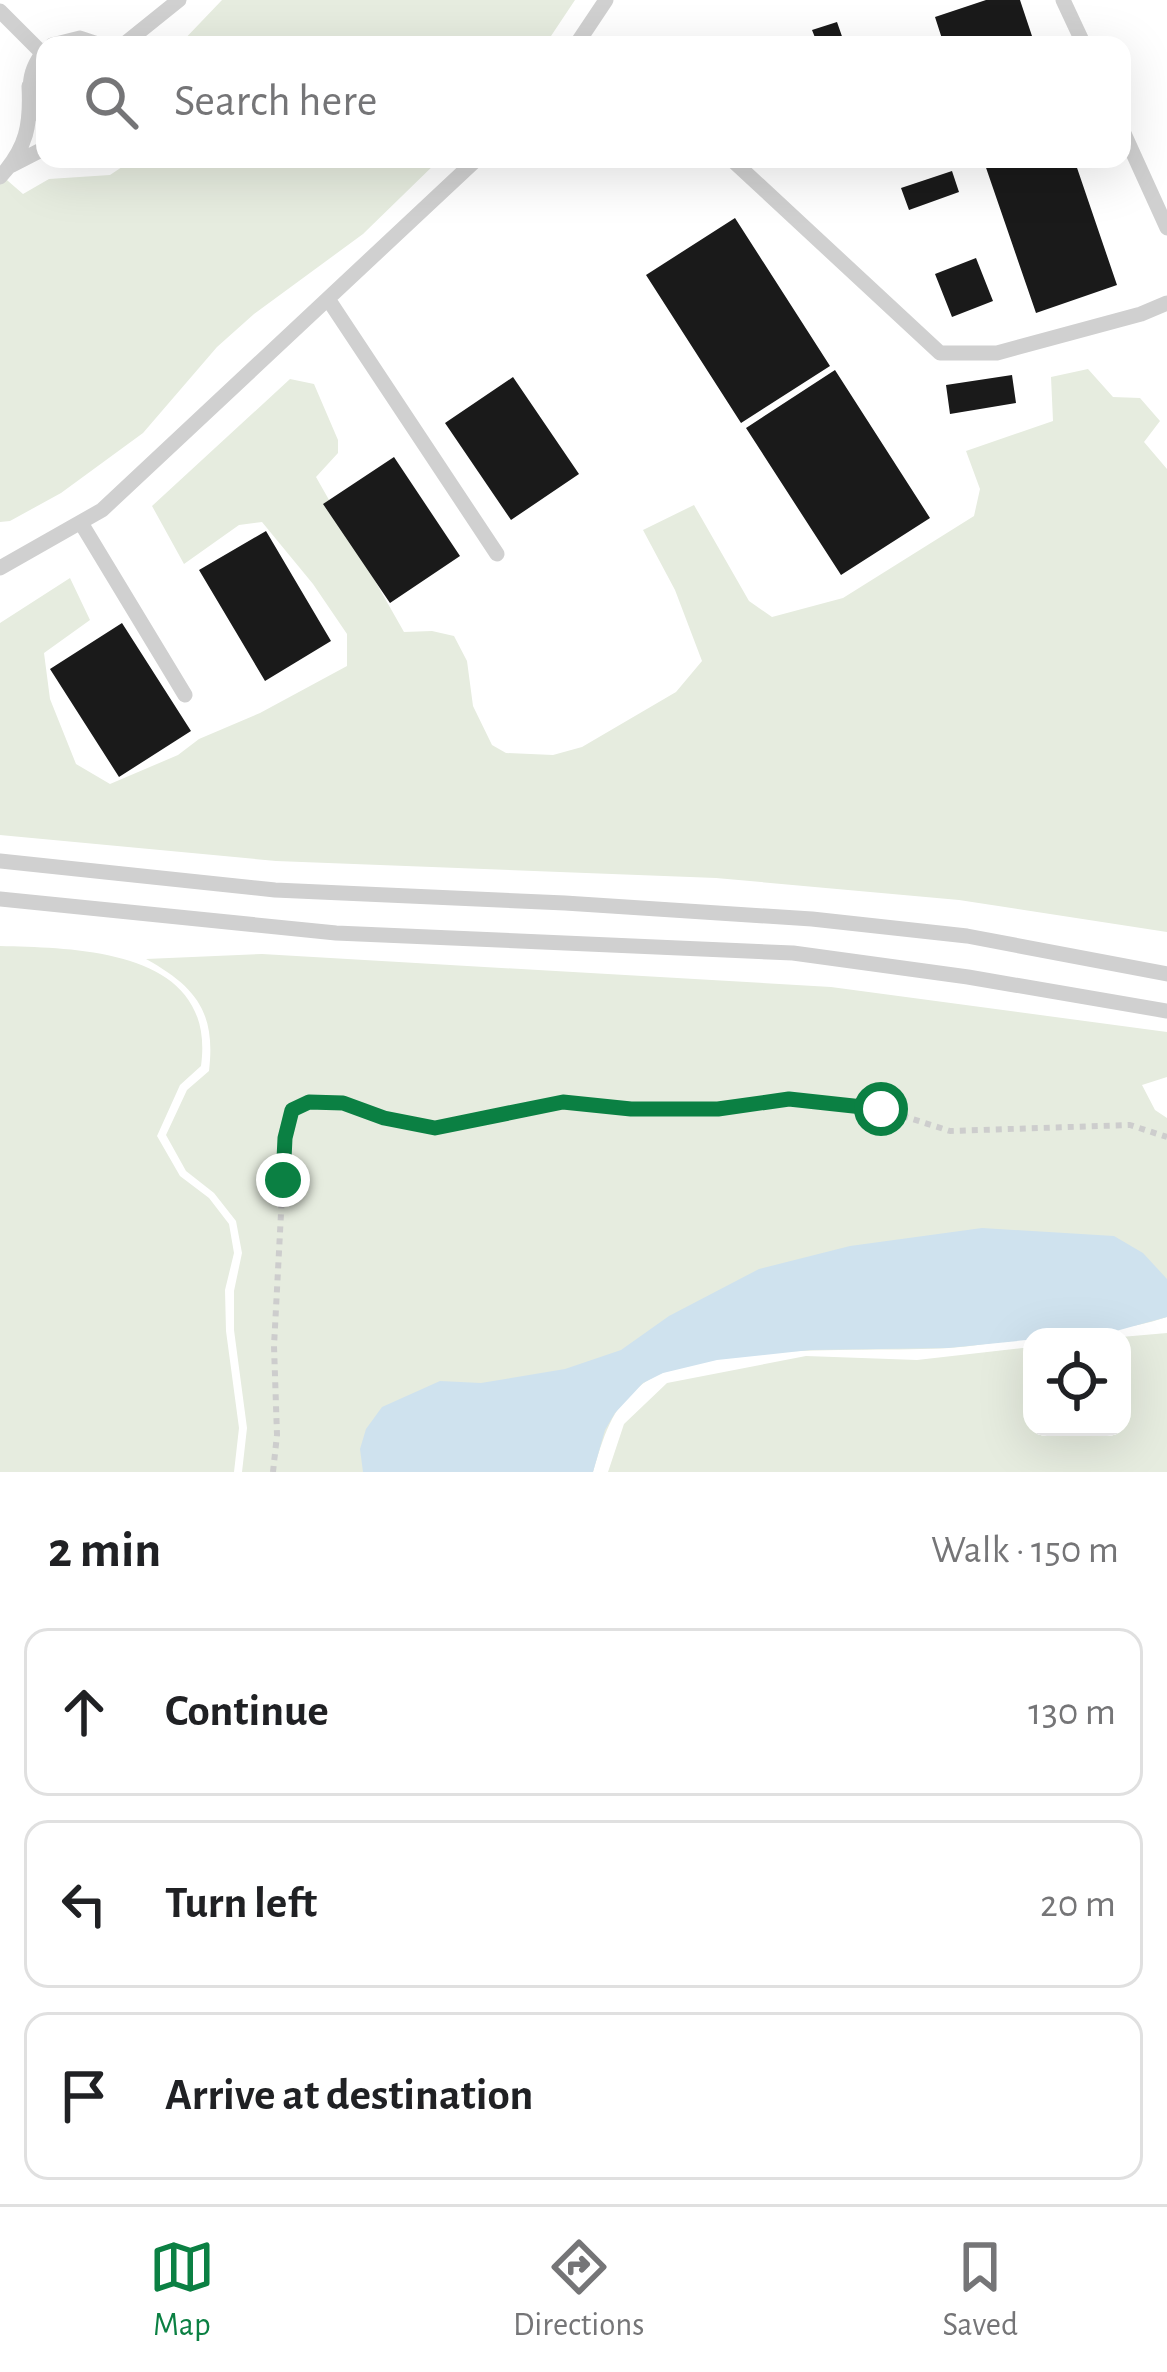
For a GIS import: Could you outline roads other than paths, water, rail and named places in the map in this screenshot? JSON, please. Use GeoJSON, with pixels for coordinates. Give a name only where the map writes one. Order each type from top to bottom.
{"type":"FeatureCollection","features":[{"type":"Feature","properties":{"kind":"lane"},"geometry":{"type":"LineString","coordinates":[[134,36],[179,0]]}},
{"type":"Feature","properties":{"kind":"lane"},"geometry":{"type":"LineString","coordinates":[[582,36],[606,0]]}},
{"type":"Feature","properties":{"kind":"lane"},"geometry":{"type":"LineString","coordinates":[[1063,0],[1080,36]]}},
{"type":"Feature","properties":{"kind":"lane"},"geometry":{"type":"LineString","coordinates":[[0,11],[36,42]]}},
{"type":"Feature","properties":{"kind":"lane"},"geometry":{"type":"LineString","coordinates":[[5,172],[32,124],[29,86],[36,63]]}},
{"type":"Feature","properties":{"kind":"lane"},"geometry":{"type":"LineString","coordinates":[[29,86],[36,109]]}},
{"type":"Feature","properties":{"kind":"lane"},"geometry":{"type":"LineString","coordinates":[[1131,149],[1167,228]]}},
{"type":"Feature","properties":{"kind":"lane"},"geometry":{"type":"LineString","coordinates":[[5,172],[36,153]]}},
{"type":"Feature","properties":{"kind":"lane"},"geometry":{"type":"LineString","coordinates":[[0,568],[102,510],[467,168]]}},
{"type":"Feature","properties":{"kind":"lane"},"geometry":{"type":"LineString","coordinates":[[740,168],[940,353],[997,353],[1167,303]]}},
{"type":"Feature","properties":{"kind":"lane"},"geometry":{"type":"LineString","coordinates":[[328,298],[497,554]]}},
{"type":"Feature","properties":{"kind":"lane"},"geometry":{"type":"LineString","coordinates":[[81,523],[185,695]]}},
{"type":"Feature","properties":{"kind":"lane"},"geometry":{"type":"LineString","coordinates":[[0,861],[275,890],[812,919],[967,936],[1167,974]]}},
{"type":"Feature","properties":{"kind":"lane"},"geometry":{"type":"LineString","coordinates":[[0,899],[336,933],[793,953],[1167,1011]]}},
{"type":"Feature","properties":{"kind":"water"},"geometry":{"type":"Polygon","coordinates":[[[982,1228],[1114,1236],[1143,1253],[1167,1279],[1167,1317],[1127,1328],[1023,1328],[1023,1340],[948,1348],[810,1350],[717,1360],[663,1373],[643,1383],[615,1413],[593,1472],[363,1472],[360,1449],[366,1429],[382,1407],[440,1381],[481,1383],[565,1369],[621,1350],[669,1316],[759,1269],[850,1246],[982,1228]]]}}]}
